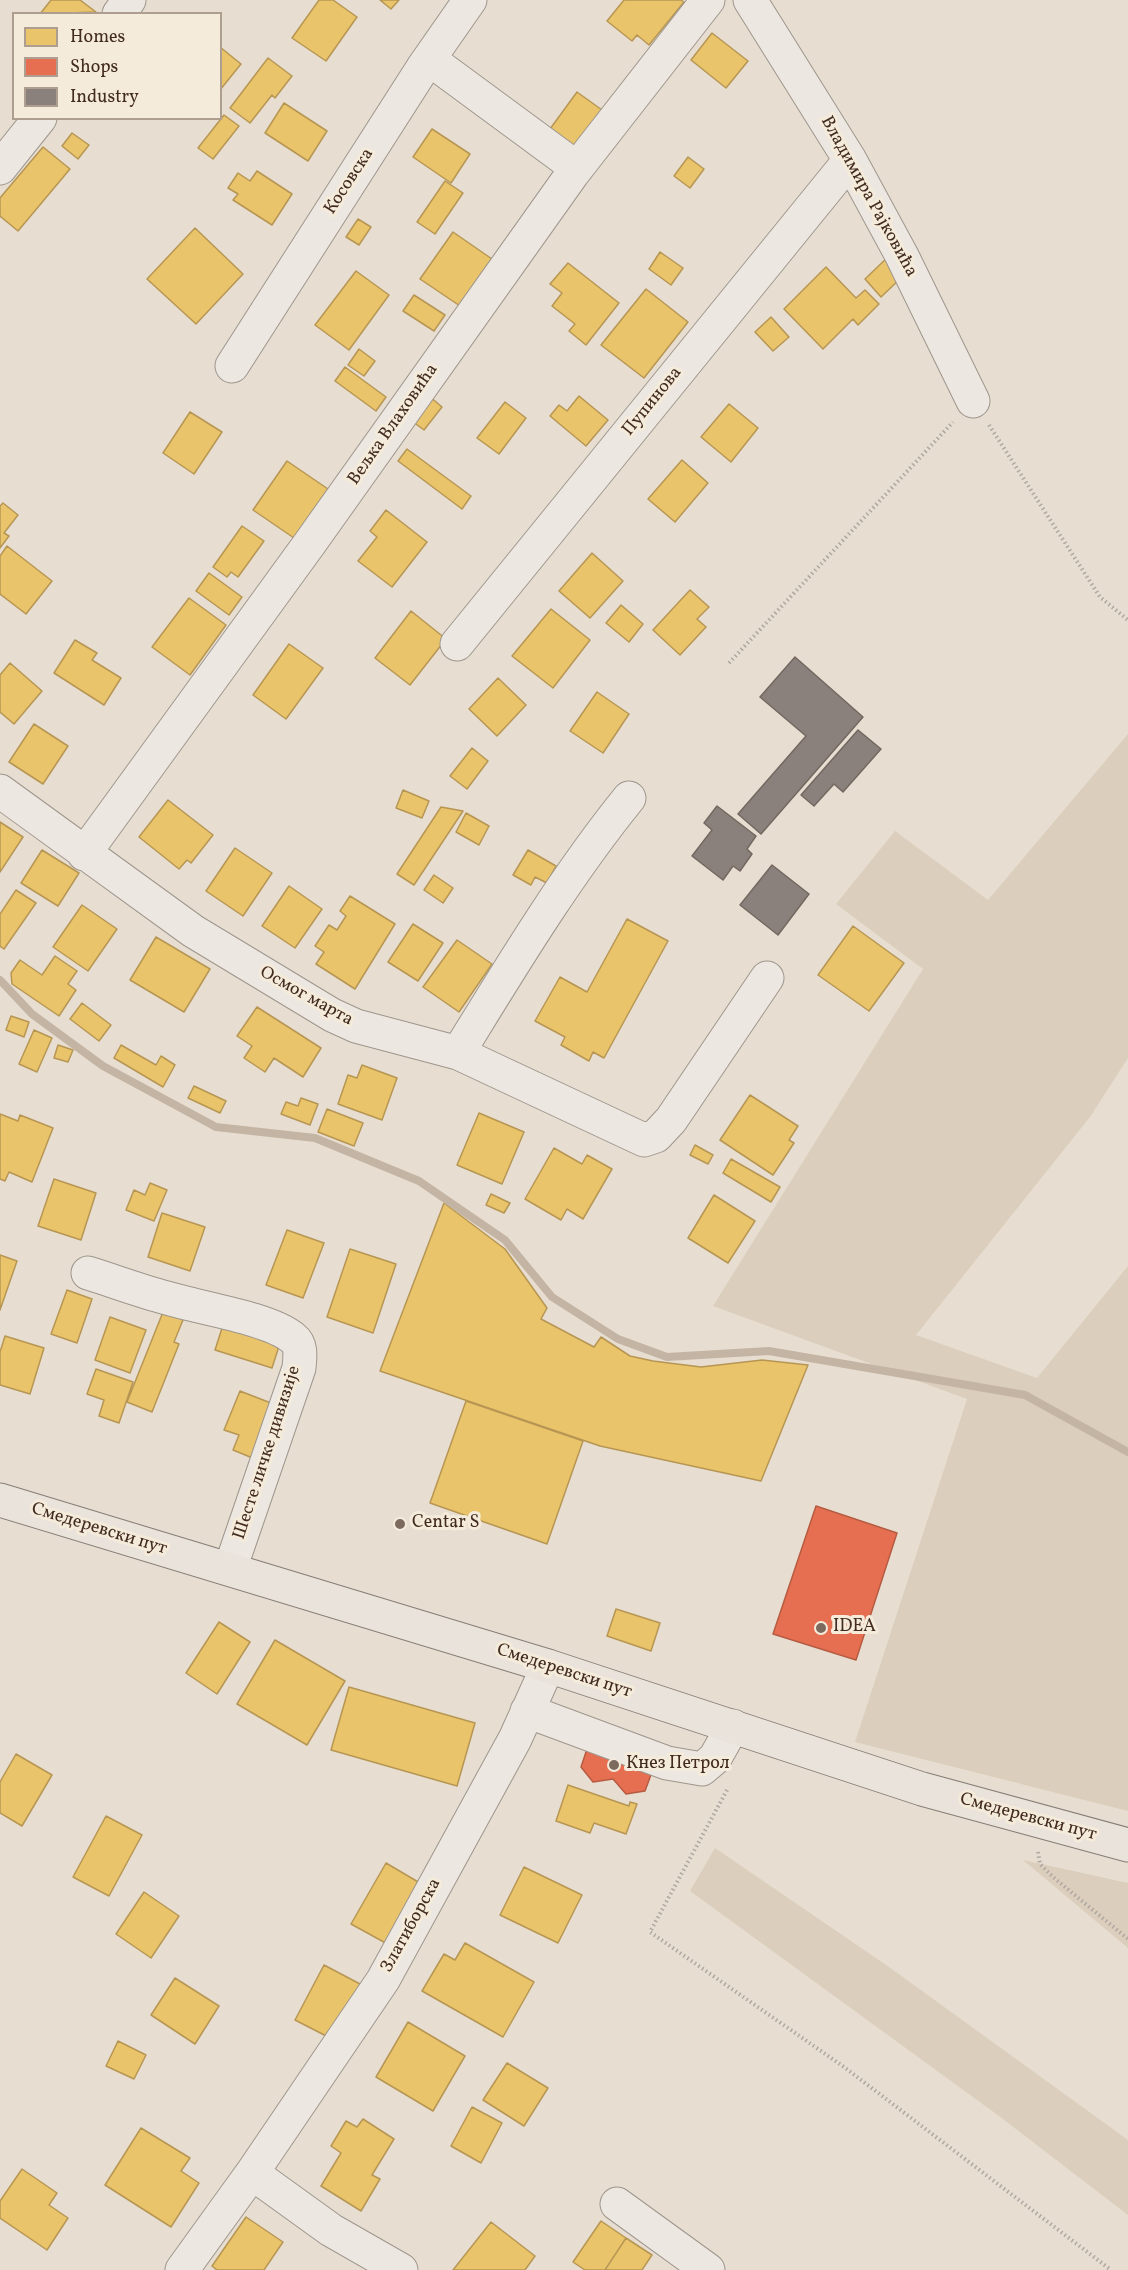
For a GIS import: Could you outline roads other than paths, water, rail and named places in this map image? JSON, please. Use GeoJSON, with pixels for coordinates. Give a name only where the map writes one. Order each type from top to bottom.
{"type":"FeatureCollection","features":[{"type":"Feature","properties":{"kind":"main road","name":"Смедеревски пут"},"geometry":{"type":"LineString","coordinates":[[0,1500],[549,1666],[922,1789],[1128,1845]]}},
{"type":"Feature","properties":{"kind":"street","name":"Косовска"},"geometry":{"type":"LineString","coordinates":[[232,366],[429,59],[470,0]]}},
{"type":"Feature","properties":{"kind":"street","name":"Вељка Влаховића"},"geometry":{"type":"LineString","coordinates":[[84,854],[310,543],[577,168],[708,0]]}},
{"type":"Feature","properties":{"kind":"street","name":"Владимира Рајковића"},"geometry":{"type":"LineString","coordinates":[[750,0],[850,160],[902,256],[973,401]]}},
{"type":"Feature","properties":{"kind":"street"},"geometry":{"type":"LineString","coordinates":[[429,59],[577,168]]}},
{"type":"Feature","properties":{"kind":"street"},"geometry":{"type":"LineString","coordinates":[[0,168],[38,120]]}},
{"type":"Feature","properties":{"kind":"street","name":"Пупинова"},"geometry":{"type":"LineString","coordinates":[[457,644],[850,160]]}},
{"type":"Feature","properties":{"kind":"street","name":"Осмог марта"},"geometry":{"type":"LineString","coordinates":[[0,791],[193,931],[332,1015],[356,1026],[458,1053],[644,1140],[656,1136],[671,1120],[767,978]]}},
{"type":"Feature","properties":{"kind":"street"},"geometry":{"type":"LineString","coordinates":[[458,1053],[572,877],[629,798]]}},
{"type":"Feature","properties":{"kind":"street","name":"Шесте личке дивизије"},"geometry":{"type":"LineString","coordinates":[[88,1273],[165,1298],[256,1322],[285,1333],[295,1339],[299,1345],[299,1368],[230,1569]]}},
{"type":"Feature","properties":{"kind":"street","name":"Златиборска"},"geometry":{"type":"LineString","coordinates":[[182,2270],[252,2173],[383,1980],[527,1712],[549,1666]]}},
{"type":"Feature","properties":{"kind":"street"},"geometry":{"type":"LineString","coordinates":[[527,1712],[667,1763],[702,1769],[714,1758],[733,1726]]}},
{"type":"Feature","properties":{"kind":"street"},"geometry":{"type":"LineString","coordinates":[[252,2173],[331,2230],[401,2270]]}},
{"type":"Feature","properties":{"kind":"street"},"geometry":{"type":"LineString","coordinates":[[617,2204],[708,2270]]}},
{"type":"Feature","properties":{"kind":"waterway"},"geometry":{"type":"LineString","coordinates":[[0,980],[32,1014],[103,1066],[216,1127],[315,1138],[419,1181],[505,1240],[552,1297],[618,1339],[667,1357],[769,1351],[1025,1395],[1128,1452]]}},
{"type":"Feature","properties":{"kind":"place","name":"Centar S"},"geometry":{"type":"Point","coordinates":[400,1524]}},
{"type":"Feature","properties":{"kind":"place","name":"IDEA"},"geometry":{"type":"Point","coordinates":[821,1628]}},
{"type":"Feature","properties":{"kind":"place","name":"Кнез Петрол"},"geometry":{"type":"Point","coordinates":[614,1765]}}]}
